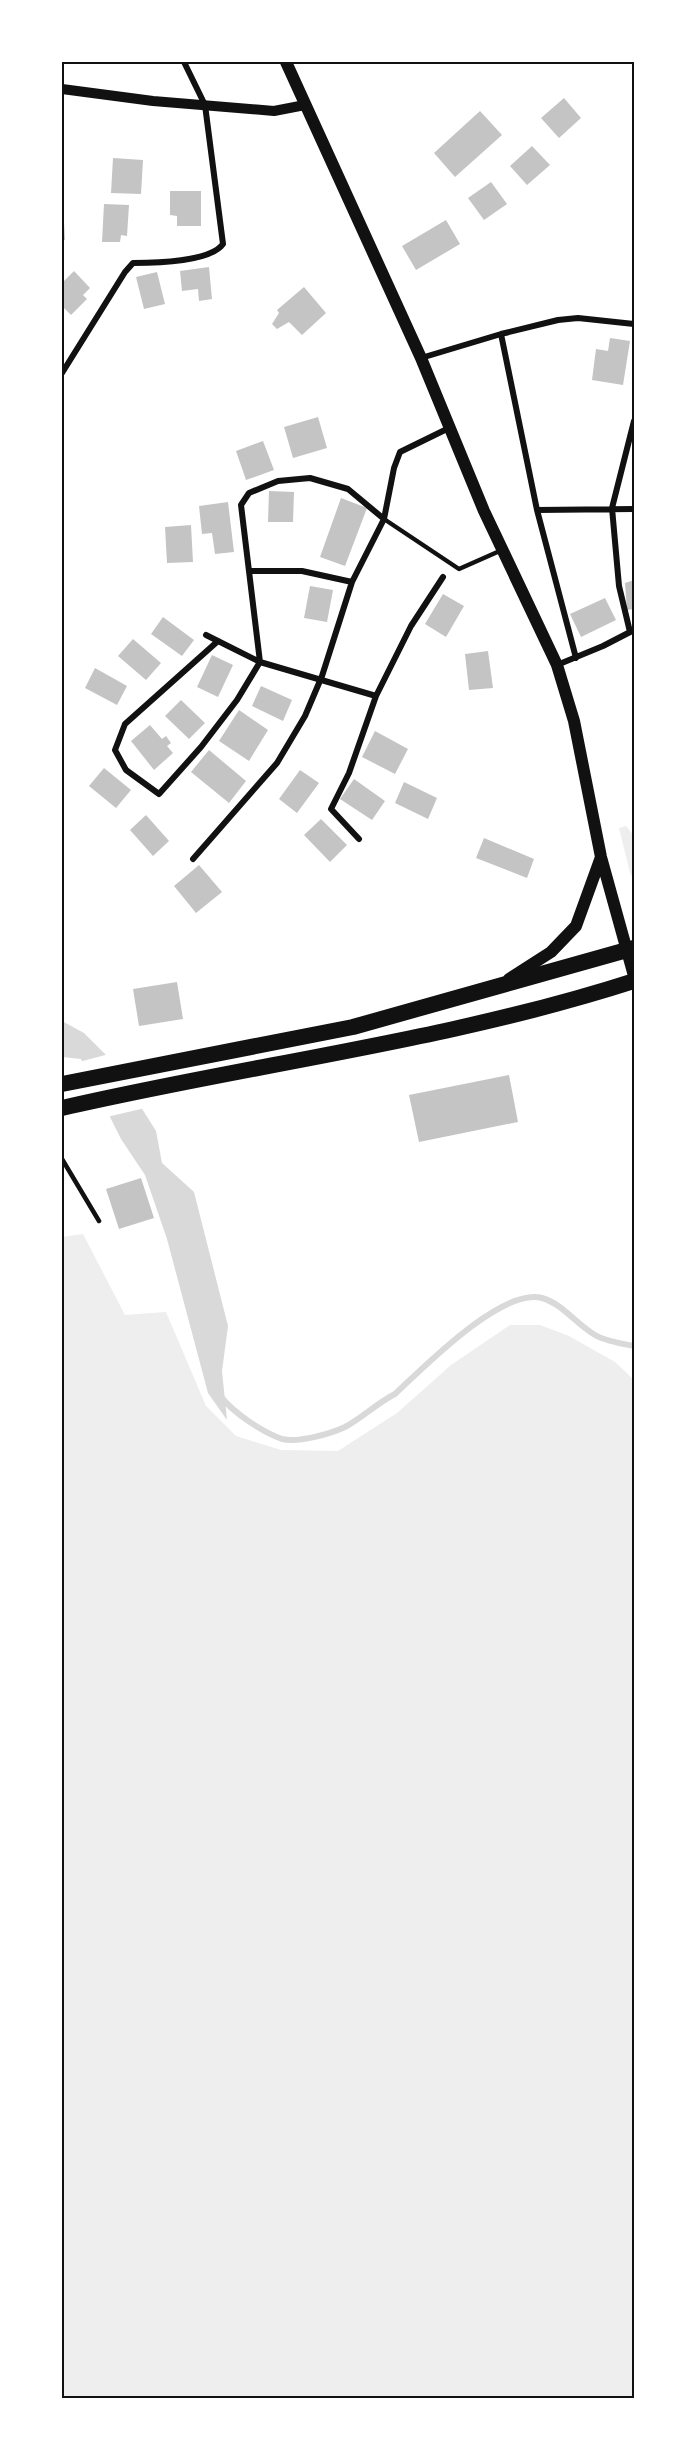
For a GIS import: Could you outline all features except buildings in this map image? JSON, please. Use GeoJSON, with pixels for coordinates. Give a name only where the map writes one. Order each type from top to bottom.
{"type":"FeatureCollection","features":[{"type":"Feature","properties":{"kind":"highway"},"geometry":{"type":"LineString","coordinates":[[68,1083],[354,1028],[630,950]]}},
{"type":"Feature","properties":{"kind":"highway"},"geometry":{"type":"LineString","coordinates":[[62,1108],[417,1036],[555,1005],[634,978]]}},
{"type":"Feature","properties":{"kind":"main road"},"geometry":{"type":"LineString","coordinates":[[286,62],[421,358],[502,550],[557,665],[574,721],[601,857],[630,950],[634,978]]}},
{"type":"Feature","properties":{"kind":"main road"},"geometry":{"type":"LineString","coordinates":[[490,991],[551,952],[576,926],[601,857]]}},
{"type":"Feature","properties":{"kind":"street"},"geometry":{"type":"LineString","coordinates":[[62,373],[125,272],[133,263],[164,263],[213,252],[223,244],[205,105],[184,62]]}},
{"type":"Feature","properties":{"kind":"street"},"geometry":{"type":"LineString","coordinates":[[62,89],[153,101],[274,111],[305,105]]}},
{"type":"Feature","properties":{"kind":"street"},"geometry":{"type":"LineString","coordinates":[[421,358],[558,320],[578,318],[634,324]]}},
{"type":"Feature","properties":{"kind":"street"},"geometry":{"type":"LineString","coordinates":[[501,334],[537,510],[576,658]]}},
{"type":"Feature","properties":{"kind":"street"},"geometry":{"type":"LineString","coordinates":[[557,665],[632,631],[625,620],[619,586],[612,508],[634,421]]}},
{"type":"Feature","properties":{"kind":"street"},"geometry":{"type":"LineString","coordinates":[[193,859],[278,764],[305,716],[320,681],[352,582],[384,519],[394,468],[400,452],[449,428]]}},
{"type":"Feature","properties":{"kind":"street"},"geometry":{"type":"LineString","coordinates":[[218,641],[125,724],[115,750],[126,770],[159,794],[201,747],[237,700],[260,662],[241,505],[249,493],[278,481],[310,478],[348,489],[384,519]]}},
{"type":"Feature","properties":{"kind":"street"},"geometry":{"type":"LineString","coordinates":[[537,510],[634,509]]}},
{"type":"Feature","properties":{"kind":"street"},"geometry":{"type":"LineString","coordinates":[[249,571],[302,571],[352,582]]}},
{"type":"Feature","properties":{"kind":"street"},"geometry":{"type":"LineString","coordinates":[[359,839],[331,809],[349,773],[376,696],[411,626],[443,577]]}},
{"type":"Feature","properties":{"kind":"street"},"geometry":{"type":"LineString","coordinates":[[206,635],[260,662],[376,696]]}},
{"type":"Feature","properties":{"kind":"lane"},"geometry":{"type":"LineString","coordinates":[[384,519],[459,569],[502,550]]}},
{"type":"Feature","properties":{"kind":"lane"},"geometry":{"type":"LineString","coordinates":[[62,1159],[99,1221]]}},
{"type":"Feature","properties":{"kind":"shaded area"},"geometry":{"type":"Polygon","coordinates":[[[626,826],[634,836],[634,880],[630,873],[619,828],[626,826]]]}},
{"type":"Feature","properties":{"kind":"shaded area"},"geometry":{"type":"Polygon","coordinates":[[[62,1021],[84,1033],[112,1061],[156,1131],[162,1163],[194,1192],[228,1326],[222,1371],[227,1420],[208,1393],[167,1239],[145,1175],[121,1139],[81,1059],[62,1057],[62,1021]]]}},
{"type":"Feature","properties":{"kind":"shaded area"},"geometry":{"type":"Polygon","coordinates":[[[83,1234],[125,1315],[166,1312],[206,1406],[236,1436],[281,1450],[338,1451],[397,1413],[451,1365],[510,1325],[540,1325],[569,1336],[615,1362],[634,1380],[634,2398],[62,2398],[62,1237],[83,1234]]]}},
{"type":"Feature","properties":{"kind":"pier"},"geometry":{"type":"Polygon","coordinates":[[[109,1054],[145,1108],[107,1117],[79,1062],[109,1054]]]}},
{"type":"Feature","properties":{"kind":"waterway"},"geometry":{"type":"LineString","coordinates":[[221,1397],[249,1421],[282,1439],[305,1439],[331,1432],[345,1427],[395,1394],[443,1349],[485,1317],[506,1305],[525,1298],[542,1298],[550,1301],[595,1335],[609,1341],[634,1346]]}}]}
